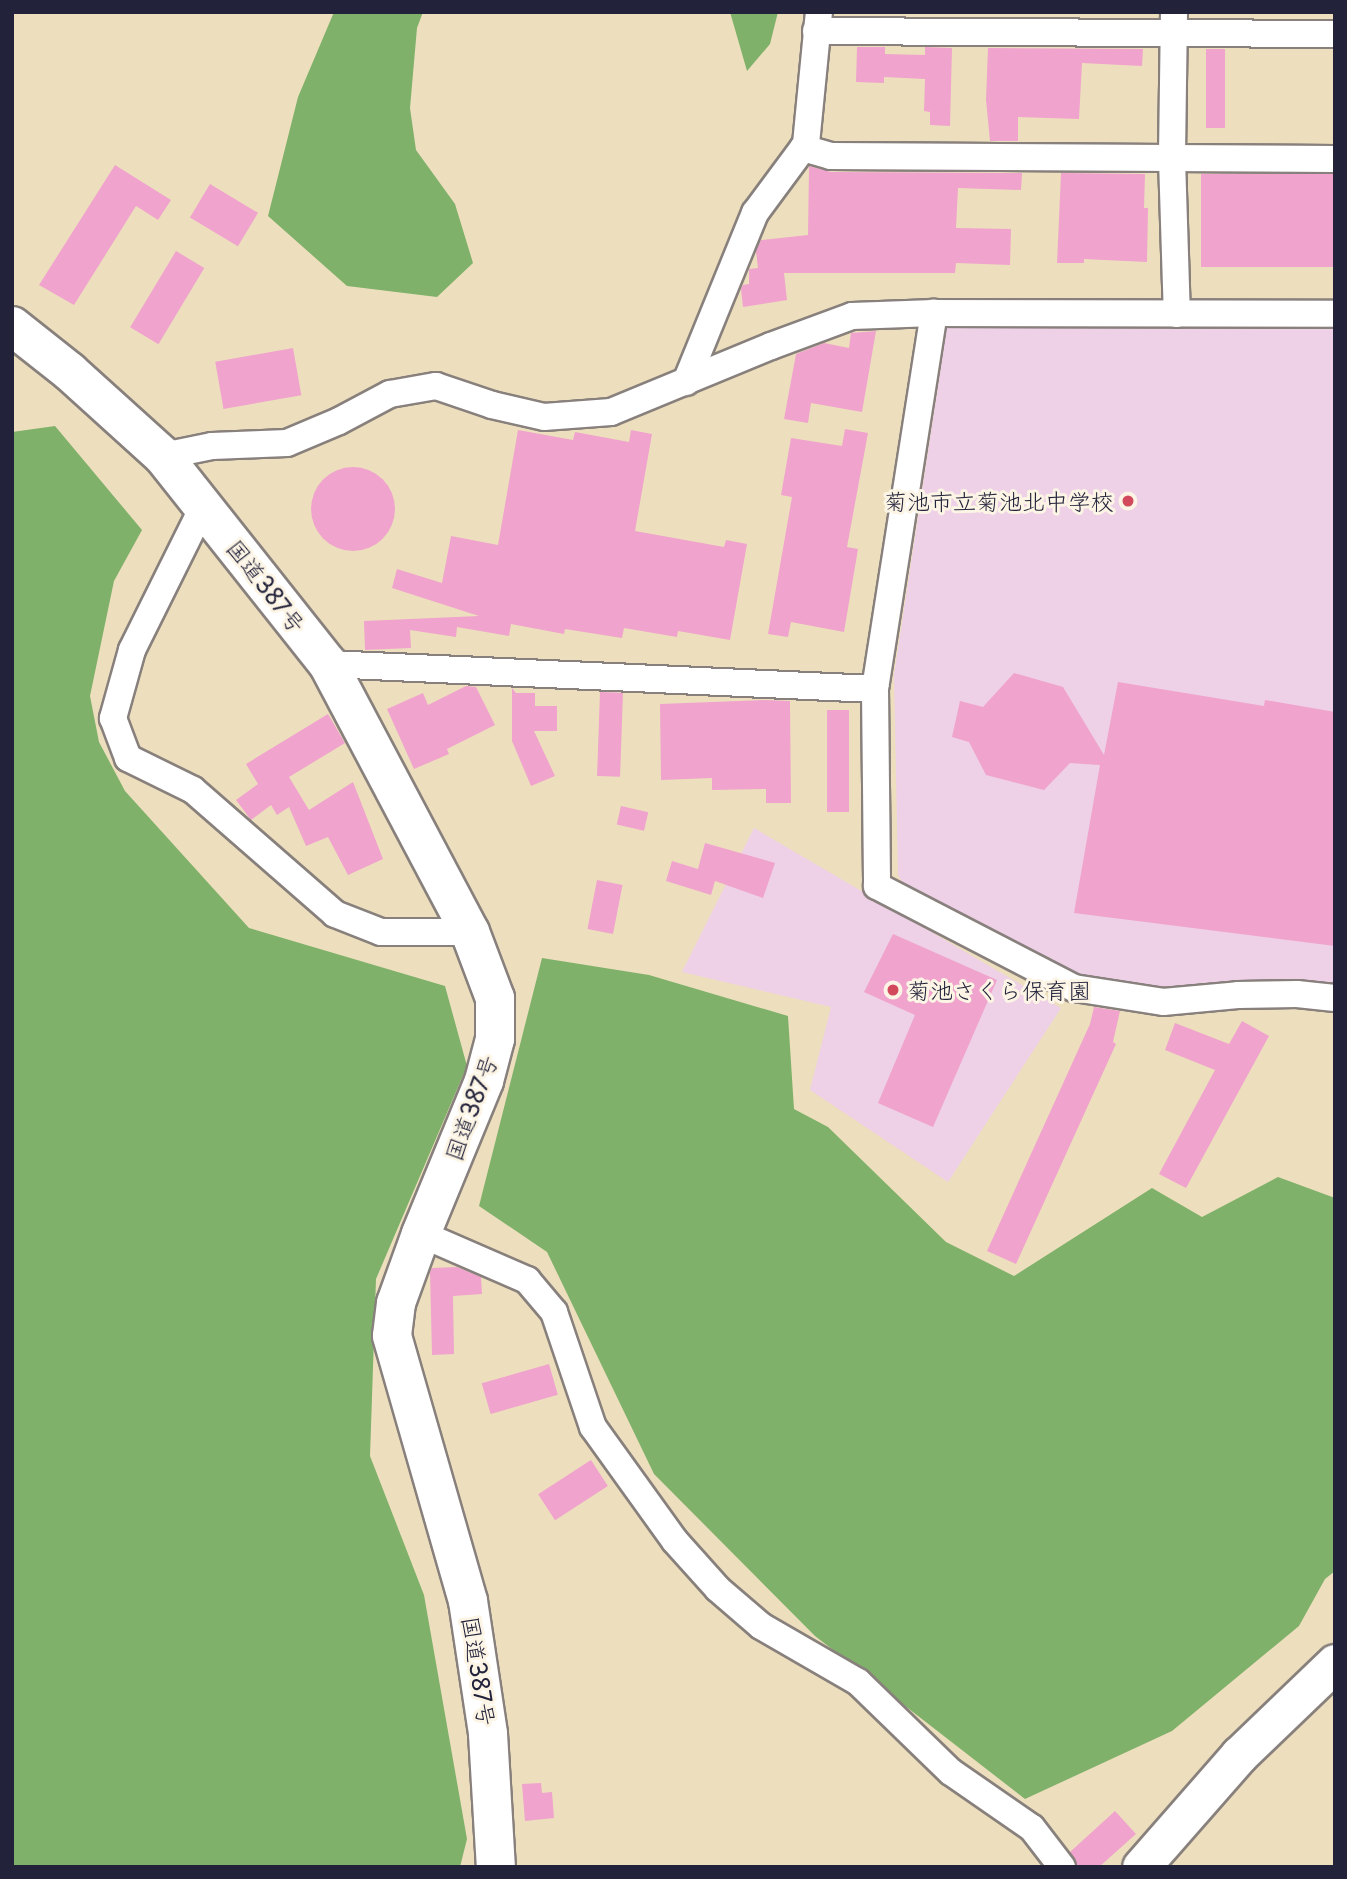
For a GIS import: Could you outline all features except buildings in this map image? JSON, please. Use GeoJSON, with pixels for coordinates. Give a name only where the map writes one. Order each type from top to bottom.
{"type":"FeatureCollection","features":[{"type":"Feature","properties":{"kind":"highway","name":"国道387号"},"geometry":{"type":"LineString","coordinates":[[12,326],[70,372],[163,456],[328,664],[470,932],[495,998],[495,1039],[484,1082],[421,1234],[396,1303],[393,1336],[468,1601],[488,1734],[496,1827],[496,1867]]}},
{"type":"Feature","properties":{"kind":"street"},"geometry":{"type":"LineString","coordinates":[[686,382],[755,213],[803,148],[818,22],[1174,22],[1335,34]]}},
{"type":"Feature","properties":{"kind":"street"},"geometry":{"type":"LineString","coordinates":[[1174,22],[1172,159],[1177,314]]}},
{"type":"Feature","properties":{"kind":"street"},"geometry":{"type":"LineString","coordinates":[[803,148],[831,156],[1335,159]]}},
{"type":"Feature","properties":{"kind":"street"},"geometry":{"type":"LineString","coordinates":[[934,313],[875,689],[877,887],[1074,988],[1163,1002],[1250,995],[1297,994],[1335,998]]}},
{"type":"Feature","properties":{"kind":"street"},"geometry":{"type":"LineString","coordinates":[[163,456],[212,446],[287,443],[339,421],[390,394],[436,386],[492,405],[544,417],[611,412],[771,346],[852,316],[934,313],[1335,314]]}},
{"type":"Feature","properties":{"kind":"street"},"geometry":{"type":"LineString","coordinates":[[203,507],[132,650],[113,718],[128,758],[193,790],[335,914],[381,932],[470,932]]}},
{"type":"Feature","properties":{"kind":"street"},"geometry":{"type":"LineString","coordinates":[[328,664],[875,689]]}},
{"type":"Feature","properties":{"kind":"street"},"geometry":{"type":"LineString","coordinates":[[421,1234],[527,1280],[554,1312],[593,1427],[675,1541],[718,1589],[761,1626],[858,1682],[951,1772],[1032,1828],[1062,1867]]}},
{"type":"Feature","properties":{"kind":"street"},"geometry":{"type":"LineString","coordinates":[[1141,1867],[1239,1755],[1335,1664]]}},
{"type":"Feature","properties":{"kind":"shaded area","name":"菊池市立菊池北中学校"},"geometry":{"type":"Polygon","coordinates":[[[947,327],[1335,328],[1335,988],[1263,981],[1177,989],[1082,975],[908,891],[898,875],[894,675],[947,327]]]}},
{"type":"Feature","properties":{"kind":"shaded area","name":"菊池さくら保育園"},"geometry":{"type":"Polygon","coordinates":[[[754,828],[1061,1008],[948,1182],[810,1090],[831,1007],[682,972],[754,828]]]}},
{"type":"Feature","properties":{"kind":"green space"},"geometry":{"type":"Polygon","coordinates":[[[334,12],[423,12],[417,28],[410,108],[416,150],[455,204],[473,263],[437,297],[347,286],[268,216],[298,97],[334,12]]]}},
{"type":"Feature","properties":{"kind":"green space"},"geometry":{"type":"Polygon","coordinates":[[[730,12],[778,12],[770,44],[747,71],[730,12]]]}},
{"type":"Feature","properties":{"kind":"green space"},"geometry":{"type":"Polygon","coordinates":[[[55,426],[142,530],[114,581],[90,696],[99,742],[125,791],[249,928],[445,986],[467,1066],[376,1279],[370,1456],[424,1595],[467,1839],[460,1867],[12,1867],[12,432],[55,426]]]}},
{"type":"Feature","properties":{"kind":"green space"},"geometry":{"type":"Polygon","coordinates":[[[542,958],[649,975],[788,1016],[794,1109],[828,1127],[946,1242],[1014,1276],[1152,1188],[1202,1217],[1278,1177],[1335,1198],[1335,1571],[1325,1579],[1299,1626],[1172,1731],[1025,1799],[815,1636],[654,1474],[547,1252],[479,1206],[542,958]]]}},
{"type":"Feature","properties":{"kind":"place","name":"菊池市立菊池北中学校"},"geometry":{"type":"Point","coordinates":[1128,501]}},
{"type":"Feature","properties":{"kind":"place","name":"菊池さくら保育園"},"geometry":{"type":"Point","coordinates":[893,990]}}]}
